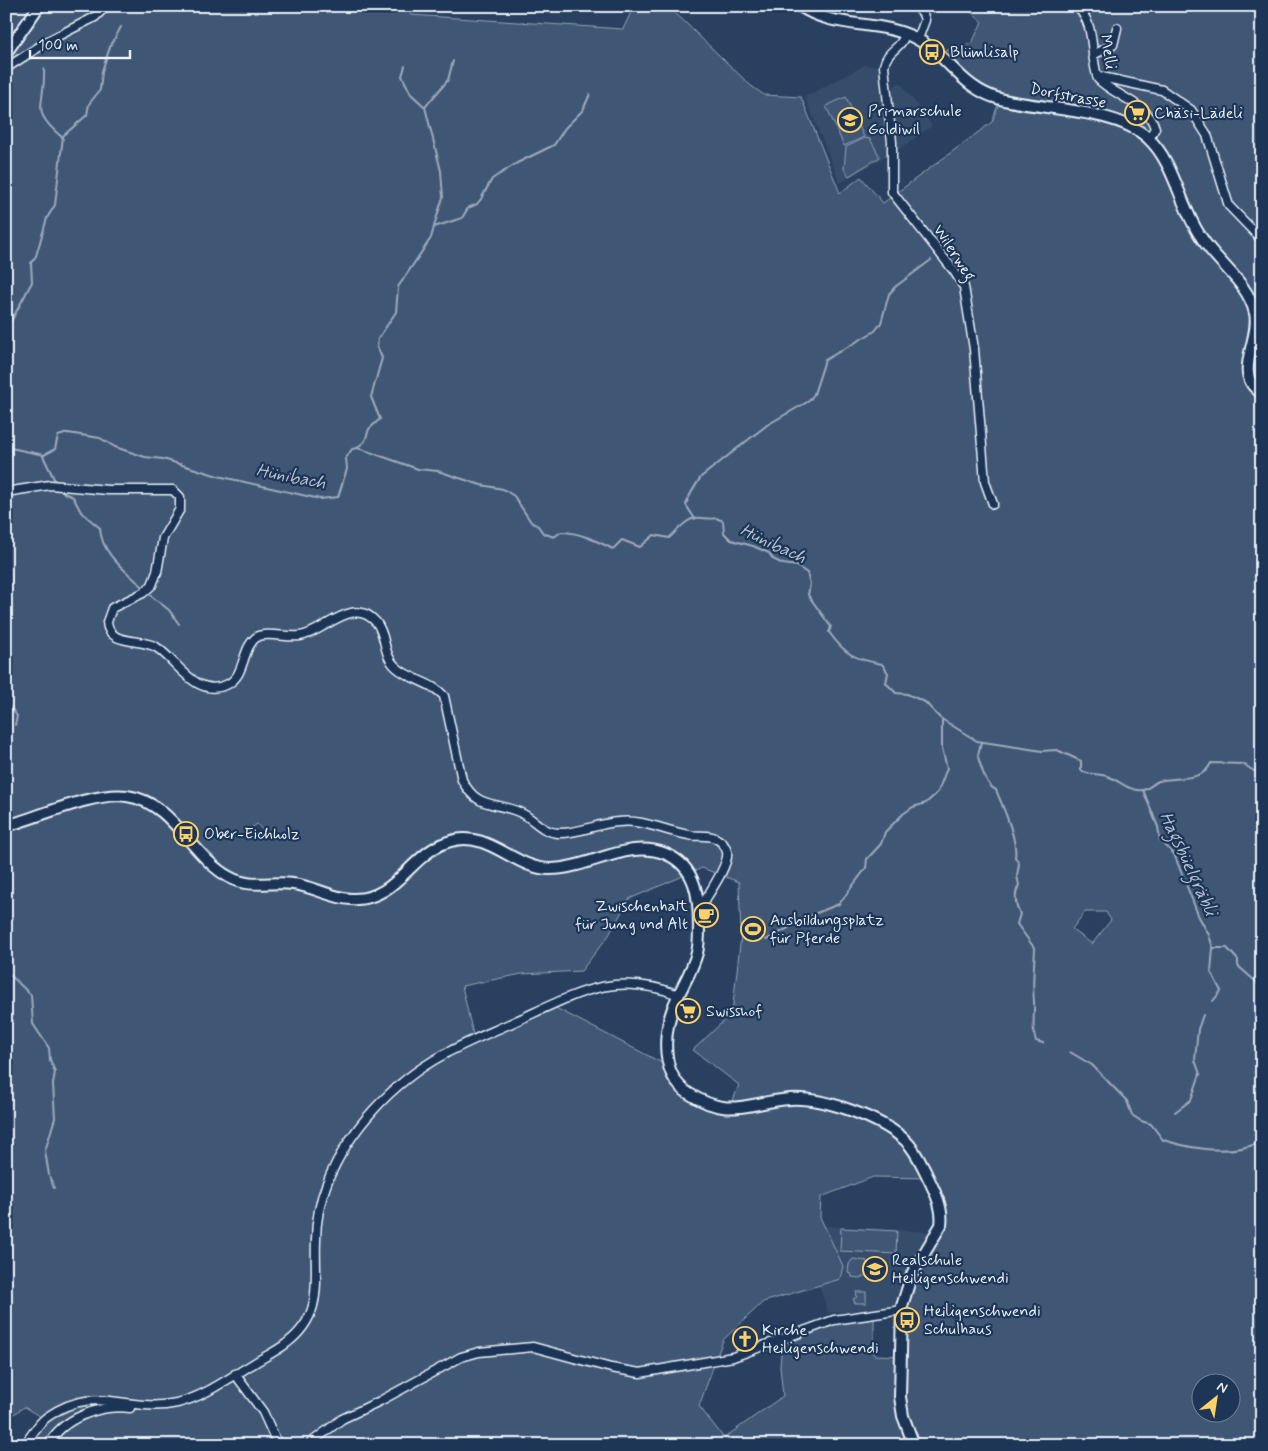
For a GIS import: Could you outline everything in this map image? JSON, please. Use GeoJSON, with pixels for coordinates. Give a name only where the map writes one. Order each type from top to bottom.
{"type":"FeatureCollection","features":[{"type":"Feature","properties":{"kind":"street"},"geometry":{"type":"LineString","coordinates":[[6,53],[39,6]]}},
{"type":"Feature","properties":{"kind":"street"},"geometry":{"type":"LineString","coordinates":[[6,68],[48,41],[95,17],[106,6]]}},
{"type":"Feature","properties":{"kind":"street","name":"Dorfstrasse"},"geometry":{"type":"LineString","coordinates":[[800,6],[825,18],[905,34],[918,39],[967,83],[989,95],[1117,121],[1134,128],[1149,140],[1162,158],[1201,237],[1249,298],[1255,316],[1256,329],[1248,364],[1248,376],[1253,387],[1262,393]]}},
{"type":"Feature","properties":{"kind":"street"},"geometry":{"type":"LineString","coordinates":[[916,6],[925,20],[918,39]]}},
{"type":"Feature","properties":{"kind":"street","name":"Melli"},"geometry":{"type":"LineString","coordinates":[[1076,6],[1088,19],[1096,76],[1111,91],[1136,106],[1148,116],[1155,128],[1149,140]]}},
{"type":"Feature","properties":{"kind":"street"},"geometry":{"type":"LineString","coordinates":[[1093,56],[1113,45],[1117,28]]}},
{"type":"Feature","properties":{"kind":"street","name":"Wilerweg"},"geometry":{"type":"LineString","coordinates":[[905,34],[904,40],[885,57],[884,66],[892,142],[892,192],[954,271],[964,287],[974,349],[984,482],[993,504]]}},
{"type":"Feature","properties":{"kind":"street"},"geometry":{"type":"LineString","coordinates":[[1096,76],[1162,90],[1191,110],[1207,135],[1229,206],[1262,240]]}},
{"type":"Feature","properties":{"kind":"street"},"geometry":{"type":"LineString","coordinates":[[6,492],[50,485],[108,490],[173,490],[180,497],[180,509],[163,538],[155,581],[143,594],[112,608],[108,614],[107,626],[112,635],[118,638],[141,641],[154,646],[193,681],[202,686],[215,687],[225,685],[236,678],[250,643],[258,636],[299,636],[316,630],[343,614],[355,613],[369,616],[379,626],[387,653],[395,666],[444,696],[462,780],[469,791],[481,802],[520,812],[540,827],[551,832],[575,832],[618,822],[637,822],[682,834],[714,837],[723,844],[727,852],[725,865],[699,910]]}},
{"type":"Feature","properties":{"kind":"street"},"geometry":{"type":"LineString","coordinates":[[6,826],[100,797],[132,796],[159,810],[203,856],[230,878],[251,885],[294,884],[348,899],[365,898],[386,891],[433,848],[459,839],[484,842],[544,869],[558,869],[647,849],[668,855],[687,870],[697,888],[699,910],[698,949],[668,1027],[667,1058],[670,1072],[676,1082],[691,1095],[713,1104],[737,1109],[788,1100],[818,1102],[873,1120],[895,1132],[913,1149],[938,1200],[942,1221],[912,1274],[904,1297],[902,1310],[900,1397],[903,1416],[914,1445]]}},
{"type":"Feature","properties":{"kind":"street"},"geometry":{"type":"LineString","coordinates":[[24,1445],[46,1418],[78,1401],[101,1399],[142,1405],[162,1405],[187,1400],[289,1342],[306,1322],[315,1301],[318,1276],[316,1232],[319,1207],[328,1182],[352,1137],[379,1105],[404,1081],[443,1055],[472,1040],[594,988],[628,983],[649,985],[679,995]]}},
{"type":"Feature","properties":{"kind":"street"},"geometry":{"type":"LineString","coordinates":[[308,1445],[342,1418],[380,1401],[461,1357],[479,1352],[538,1347],[636,1373],[733,1357],[834,1320],[902,1310]]}},
{"type":"Feature","properties":{"kind":"street"},"geometry":{"type":"LineString","coordinates":[[235,1374],[264,1412],[278,1445]]}},
{"type":"Feature","properties":{"kind":"street"},"geometry":{"type":"LineString","coordinates":[[48,1445],[58,1430],[93,1412],[115,1406],[134,1408],[142,1405]]}},
{"type":"Feature","properties":{"kind":"street"},"geometry":{"type":"LineString","coordinates":[[31,1445],[36,1430]]}},
{"type":"Feature","properties":{"kind":"shaded area"},"geometry":{"type":"Polygon","coordinates":[[[6,6],[403,6],[411,15],[623,29],[634,6],[668,6],[750,85],[764,95],[801,97],[840,193],[861,177],[883,203],[992,122],[1000,99],[939,56],[949,49],[972,43],[982,22],[964,6],[1262,6],[1262,1445],[31,1445],[44,1419],[24,1407],[6,1420],[6,6]],[[257,824],[250,829],[255,837],[263,831],[257,824]],[[702,868],[629,899],[609,935],[581,971],[522,974],[462,986],[474,1039],[550,1005],[668,1066],[679,1086],[730,1108],[739,1085],[693,1050],[732,1013],[741,936],[739,882],[702,868]],[[1085,912],[1072,929],[1092,944],[1111,920],[1106,912],[1085,912]],[[873,1177],[821,1197],[820,1217],[843,1266],[840,1279],[763,1302],[723,1340],[699,1406],[724,1438],[783,1396],[780,1367],[782,1339],[789,1337],[792,1342],[814,1333],[815,1327],[874,1313],[874,1355],[900,1356],[904,1297],[940,1229],[928,1178],[873,1177]]]}},
{"type":"Feature","properties":{"kind":"shaded area","name":"Primarschule Goldiwil"},"geometry":{"type":"Polygon","coordinates":[[[865,65],[881,67],[889,154],[840,183],[805,97],[865,65]]]}},
{"type":"Feature","properties":{"kind":"shaded area"},"geometry":{"type":"Polygon","coordinates":[[[900,82],[932,126],[897,149],[890,90],[900,82]]]}},
{"type":"Feature","properties":{"kind":"shaded area"},"geometry":{"type":"Polygon","coordinates":[[[846,97],[864,137],[844,146],[826,106],[846,97]]]}},
{"type":"Feature","properties":{"kind":"shaded area"},"geometry":{"type":"Polygon","coordinates":[[[865,138],[870,139],[880,157],[849,176],[844,169],[846,147],[865,138]]]}},
{"type":"Feature","properties":{"kind":"shaded area","name":"Realschule Heiligenschwendi"},"geometry":{"type":"Polygon","coordinates":[[[824,1226],[931,1232],[906,1272],[897,1308],[828,1313],[819,1285],[840,1279],[843,1266],[824,1226]]]}},
{"type":"Feature","properties":{"kind":"shaded area"},"geometry":{"type":"Polygon","coordinates":[[[841,1228],[897,1231],[896,1254],[840,1251],[841,1228]]]}},
{"type":"Feature","properties":{"kind":"shaded area"},"geometry":{"type":"Polygon","coordinates":[[[853,1259],[867,1261],[867,1276],[860,1278],[852,1277],[848,1273],[849,1264],[853,1259]]]}},
{"type":"Feature","properties":{"kind":"shaded area"},"geometry":{"type":"Polygon","coordinates":[[[856,1292],[866,1292],[866,1303],[855,1303],[853,1299],[857,1297],[856,1292]]]}},
{"type":"Feature","properties":{"kind":"waterway"},"geometry":{"type":"LineString","coordinates":[[6,331],[32,282],[31,263],[36,256],[47,218],[55,205],[63,136],[87,115],[89,104],[100,90],[102,71],[110,47],[121,27]]}},
{"type":"Feature","properties":{"kind":"waterway"},"geometry":{"type":"LineString","coordinates":[[425,107],[448,80],[453,61]]}},
{"type":"Feature","properties":{"kind":"waterway"},"geometry":{"type":"LineString","coordinates":[[405,66],[402,76],[411,94],[425,107],[441,171],[443,197],[434,226]]}},
{"type":"Feature","properties":{"kind":"waterway"},"geometry":{"type":"LineString","coordinates":[[44,69],[42,113],[52,128],[63,138]]}},
{"type":"Feature","properties":{"kind":"waterway"},"geometry":{"type":"LineString","coordinates":[[358,447],[365,441],[369,429],[380,419],[371,397],[382,358],[377,346],[378,339],[396,312],[398,287],[431,238],[434,227],[462,218],[468,208],[477,204],[481,199],[492,179],[517,163],[554,145],[565,128],[583,110],[590,94]]}},
{"type":"Feature","properties":{"kind":"waterway"},"geometry":{"type":"LineString","coordinates":[[695,519],[686,505],[690,494],[701,477],[767,425],[809,401],[814,394],[825,360],[875,331],[881,323],[889,294],[895,287],[931,260]]}},
{"type":"Feature","properties":{"kind":"waterway","name":"Hünibach"},"geometry":{"type":"LineString","coordinates":[[6,447],[44,455],[55,449],[58,436],[68,433],[100,438],[115,447],[145,457],[163,459],[218,476],[320,499],[338,497],[347,469],[346,458],[352,449],[358,448],[418,469],[438,471],[481,485],[503,489],[514,496],[531,522],[538,526],[543,533],[554,537],[561,532],[581,535],[613,549],[622,540],[640,547],[654,535],[669,538],[692,519],[716,518],[723,521],[724,533],[731,540],[753,546],[769,553],[773,559],[783,564],[797,566],[807,573],[810,584],[808,595],[831,627],[829,632],[840,646],[851,655],[882,664],[888,673],[886,683],[896,693],[907,694],[925,702],[940,718],[977,741],[1042,751],[1057,750],[1081,761],[1081,770],[1084,772],[1107,776],[1137,790],[1146,789],[1159,781],[1188,778],[1201,774],[1211,763],[1243,764],[1262,776]]}},
{"type":"Feature","properties":{"kind":"waterway"},"geometry":{"type":"LineString","coordinates":[[43,456],[56,483]]}},
{"type":"Feature","properties":{"kind":"waterway"},"geometry":{"type":"LineString","coordinates":[[60,488],[64,493],[73,497],[81,512],[100,528],[101,537],[110,554],[144,588]]}},
{"type":"Feature","properties":{"kind":"waterway"},"geometry":{"type":"LineString","coordinates":[[150,595],[169,610],[179,624]]}},
{"type":"Feature","properties":{"kind":"waterway"},"geometry":{"type":"LineString","coordinates":[[6,701],[17,716],[15,725]]}},
{"type":"Feature","properties":{"kind":"waterway"},"geometry":{"type":"LineString","coordinates":[[766,940],[814,914],[839,904],[866,868],[867,859],[881,844],[885,832],[903,814],[913,807],[926,803],[938,792],[947,768],[942,748],[942,719]]}},
{"type":"Feature","properties":{"kind":"waterway"},"geometry":{"type":"LineString","coordinates":[[978,755],[981,742]]}},
{"type":"Feature","properties":{"kind":"waterway"},"geometry":{"type":"LineString","coordinates":[[978,757],[989,785],[996,790],[1014,842],[1015,857],[1019,864],[1017,876],[1019,885],[1016,892],[1016,900],[1020,914],[1017,924],[1035,949],[1033,982],[1034,1031],[1036,1041],[1043,1043]]}},
{"type":"Feature","properties":{"kind":"waterway","name":"Hagsbüelgräbli"},"geometry":{"type":"LineString","coordinates":[[1143,790],[1158,827],[1160,840],[1174,854],[1199,917],[1209,935],[1213,948],[1211,972],[1221,991],[1213,1001]]}},
{"type":"Feature","properties":{"kind":"waterway","name":"Hagsbüelgräbli"},"geometry":{"type":"LineString","coordinates":[[1213,948],[1227,948],[1238,960],[1238,966],[1262,987]]}},
{"type":"Feature","properties":{"kind":"waterway"},"geometry":{"type":"LineString","coordinates":[[6,971],[31,995],[33,1024],[49,1048],[50,1060],[55,1072],[53,1084],[55,1118],[45,1151],[49,1175],[54,1188]]}},
{"type":"Feature","properties":{"kind":"waterway","name":"Hagsbüelgräbli"},"geometry":{"type":"LineString","coordinates":[[1175,1112],[1191,1100],[1200,1074],[1195,1060],[1198,1029],[1203,1015]]}},
{"type":"Feature","properties":{"kind":"waterway"},"geometry":{"type":"LineString","coordinates":[[1070,1052],[1092,1065],[1127,1101],[1132,1115],[1141,1121],[1151,1124],[1163,1140],[1213,1150],[1238,1149],[1262,1142]]}},
{"type":"Feature","properties":{"kind":"place","name":"Blümlisalp"},"geometry":{"type":"Point","coordinates":[932,52]}},
{"type":"Feature","properties":{"kind":"place","name":"Chäsi-Lädeli"},"geometry":{"type":"Point","coordinates":[1137,113]}},
{"type":"Feature","properties":{"kind":"place","name":"Primarschule Goldiwil"},"geometry":{"type":"Point","coordinates":[850,120]}},
{"type":"Feature","properties":{"kind":"place","name":"Ober-Eichholz"},"geometry":{"type":"Point","coordinates":[186,834]}},
{"type":"Feature","properties":{"kind":"place","name":"Zwischenhalt für Jung und Alt"},"geometry":{"type":"Point","coordinates":[706,915]}},
{"type":"Feature","properties":{"kind":"place","name":"Ausbildungsplatz für Pferde"},"geometry":{"type":"Point","coordinates":[753,929]}},
{"type":"Feature","properties":{"kind":"place","name":"Swisshof"},"geometry":{"type":"Point","coordinates":[688,1011]}},
{"type":"Feature","properties":{"kind":"place","name":"Realschule Heiligenschwendi"},"geometry":{"type":"Point","coordinates":[875,1269]}},
{"type":"Feature","properties":{"kind":"place","name":"Heiligenschwendi Schulhaus"},"geometry":{"type":"Point","coordinates":[907,1320]}},
{"type":"Feature","properties":{"kind":"place","name":"Kirche Heiligenschwendi"},"geometry":{"type":"Point","coordinates":[745,1339]}}]}
